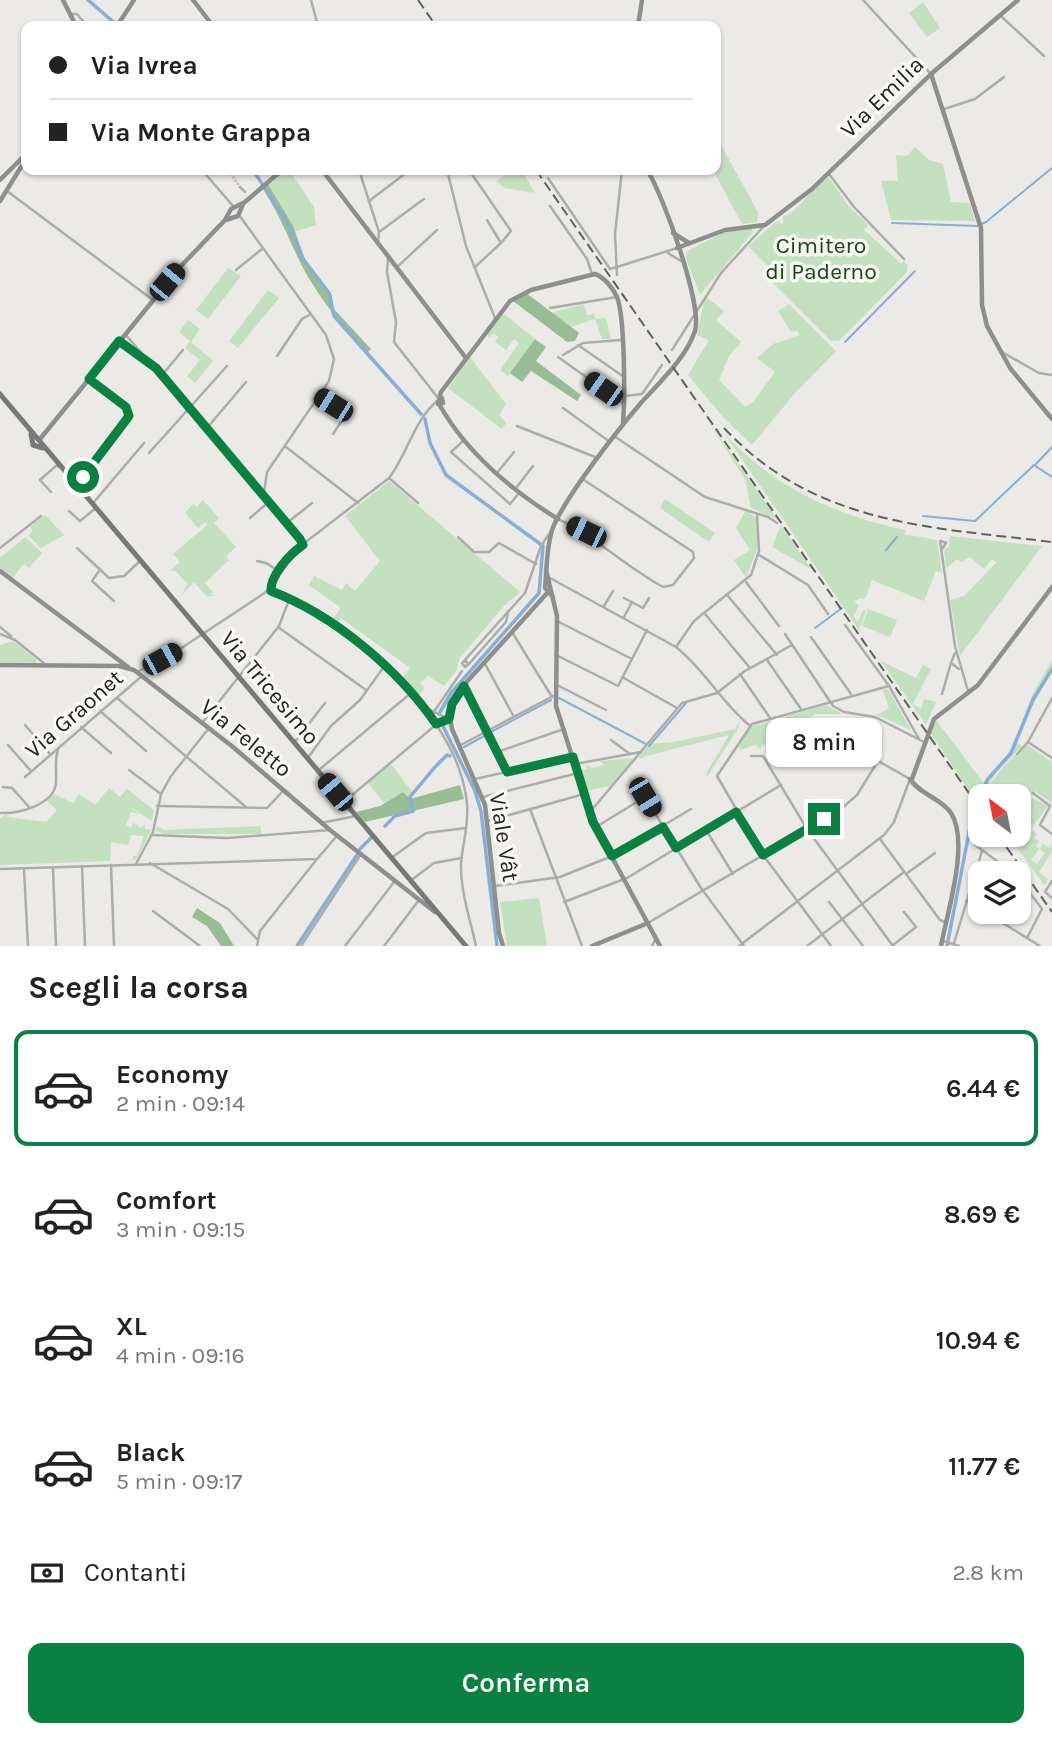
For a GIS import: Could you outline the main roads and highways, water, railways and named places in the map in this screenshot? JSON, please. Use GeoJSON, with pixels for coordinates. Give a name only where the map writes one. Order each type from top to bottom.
{"type":"FeatureCollection","features":[{"type":"Feature","properties":{"kind":"main road","name":"Via Tricesimo"},"geometry":{"type":"LineString","coordinates":[[0,394],[57,465],[86,495]]}},
{"type":"Feature","properties":{"kind":"main road","name":"Via Tricesimo"},"geometry":{"type":"LineString","coordinates":[[38,441],[70,475],[466,946]]}},
{"type":"Feature","properties":{"kind":"waterway"},"geometry":{"type":"LineString","coordinates":[[88,0],[112,21]]}},
{"type":"Feature","properties":{"kind":"waterway"},"geometry":{"type":"LineString","coordinates":[[892,223],[977,226],[986,222],[1052,168]]}},
{"type":"Feature","properties":{"kind":"waterway"},"geometry":{"type":"LineString","coordinates":[[256,175],[287,222],[303,259],[329,293],[334,316],[421,414]]}},
{"type":"Feature","properties":{"kind":"waterway"},"geometry":{"type":"LineString","coordinates":[[845,342],[915,271]]}},
{"type":"Feature","properties":{"kind":"waterway"},"geometry":{"type":"LineString","coordinates":[[425,419],[430,443],[446,475],[543,546],[539,593],[451,693],[440,712]]}},
{"type":"Feature","properties":{"kind":"waterway"},"geometry":{"type":"LineString","coordinates":[[1036,464],[1052,447]]}},
{"type":"Feature","properties":{"kind":"waterway"},"geometry":{"type":"LineString","coordinates":[[923,516],[975,521],[1034,465],[1052,477]]}},
{"type":"Feature","properties":{"kind":"waterway"},"geometry":{"type":"LineString","coordinates":[[886,550],[897,537]]}},
{"type":"Feature","properties":{"kind":"waterway"},"geometry":{"type":"LineString","coordinates":[[815,628],[842,608]]}},
{"type":"Feature","properties":{"kind":"waterway"},"geometry":{"type":"LineString","coordinates":[[947,946],[974,807],[988,779],[1011,753],[1033,700],[1052,669]]}},
{"type":"Feature","properties":{"kind":"waterway"},"geometry":{"type":"LineString","coordinates":[[559,698],[646,744]]}},
{"type":"Feature","properties":{"kind":"waterway"},"geometry":{"type":"LineString","coordinates":[[491,732],[551,700]]}},
{"type":"Feature","properties":{"kind":"waterway"},"geometry":{"type":"LineString","coordinates":[[649,746],[686,703]]}},
{"type":"Feature","properties":{"kind":"waterway"},"geometry":{"type":"LineString","coordinates":[[442,724],[475,791],[481,811],[497,946]]}},
{"type":"Feature","properties":{"kind":"waterway"},"geometry":{"type":"LineString","coordinates":[[464,747],[486,735]]}},
{"type":"Feature","properties":{"kind":"waterway"},"geometry":{"type":"LineString","coordinates":[[437,765],[447,755],[450,756]]}},
{"type":"Feature","properties":{"kind":"waterway"},"geometry":{"type":"LineString","coordinates":[[385,826],[395,816],[413,811],[410,797],[435,767]]}},
{"type":"Feature","properties":{"kind":"waterway"},"geometry":{"type":"LineString","coordinates":[[360,849],[371,838]]}},
{"type":"Feature","properties":{"kind":"waterway"},"geometry":{"type":"LineString","coordinates":[[297,946],[357,855]]}},
{"type":"Feature","properties":{"kind":"tunnel"},"geometry":{"type":"LineString","coordinates":[[232,175],[240,187]]}},
{"type":"Feature","properties":{"kind":"railway"},"geometry":{"type":"LineString","coordinates":[[418,0],[433,21]]}},
{"type":"Feature","properties":{"kind":"railway"},"geometry":{"type":"LineString","coordinates":[[539,175],[968,792]]}},
{"type":"Feature","properties":{"kind":"railway"},"geometry":{"type":"LineString","coordinates":[[724,428],[759,460],[796,485],[835,503],[918,525],[1052,542]]}},
{"type":"Feature","properties":{"kind":"railway"},"geometry":{"type":"LineString","coordinates":[[1006,847],[1052,912]]}},
{"type":"Feature","properties":{"kind":"park label","name":"Cimitero di Paderno"},"geometry":{"type":"Point","coordinates":[821,258]}}]}
